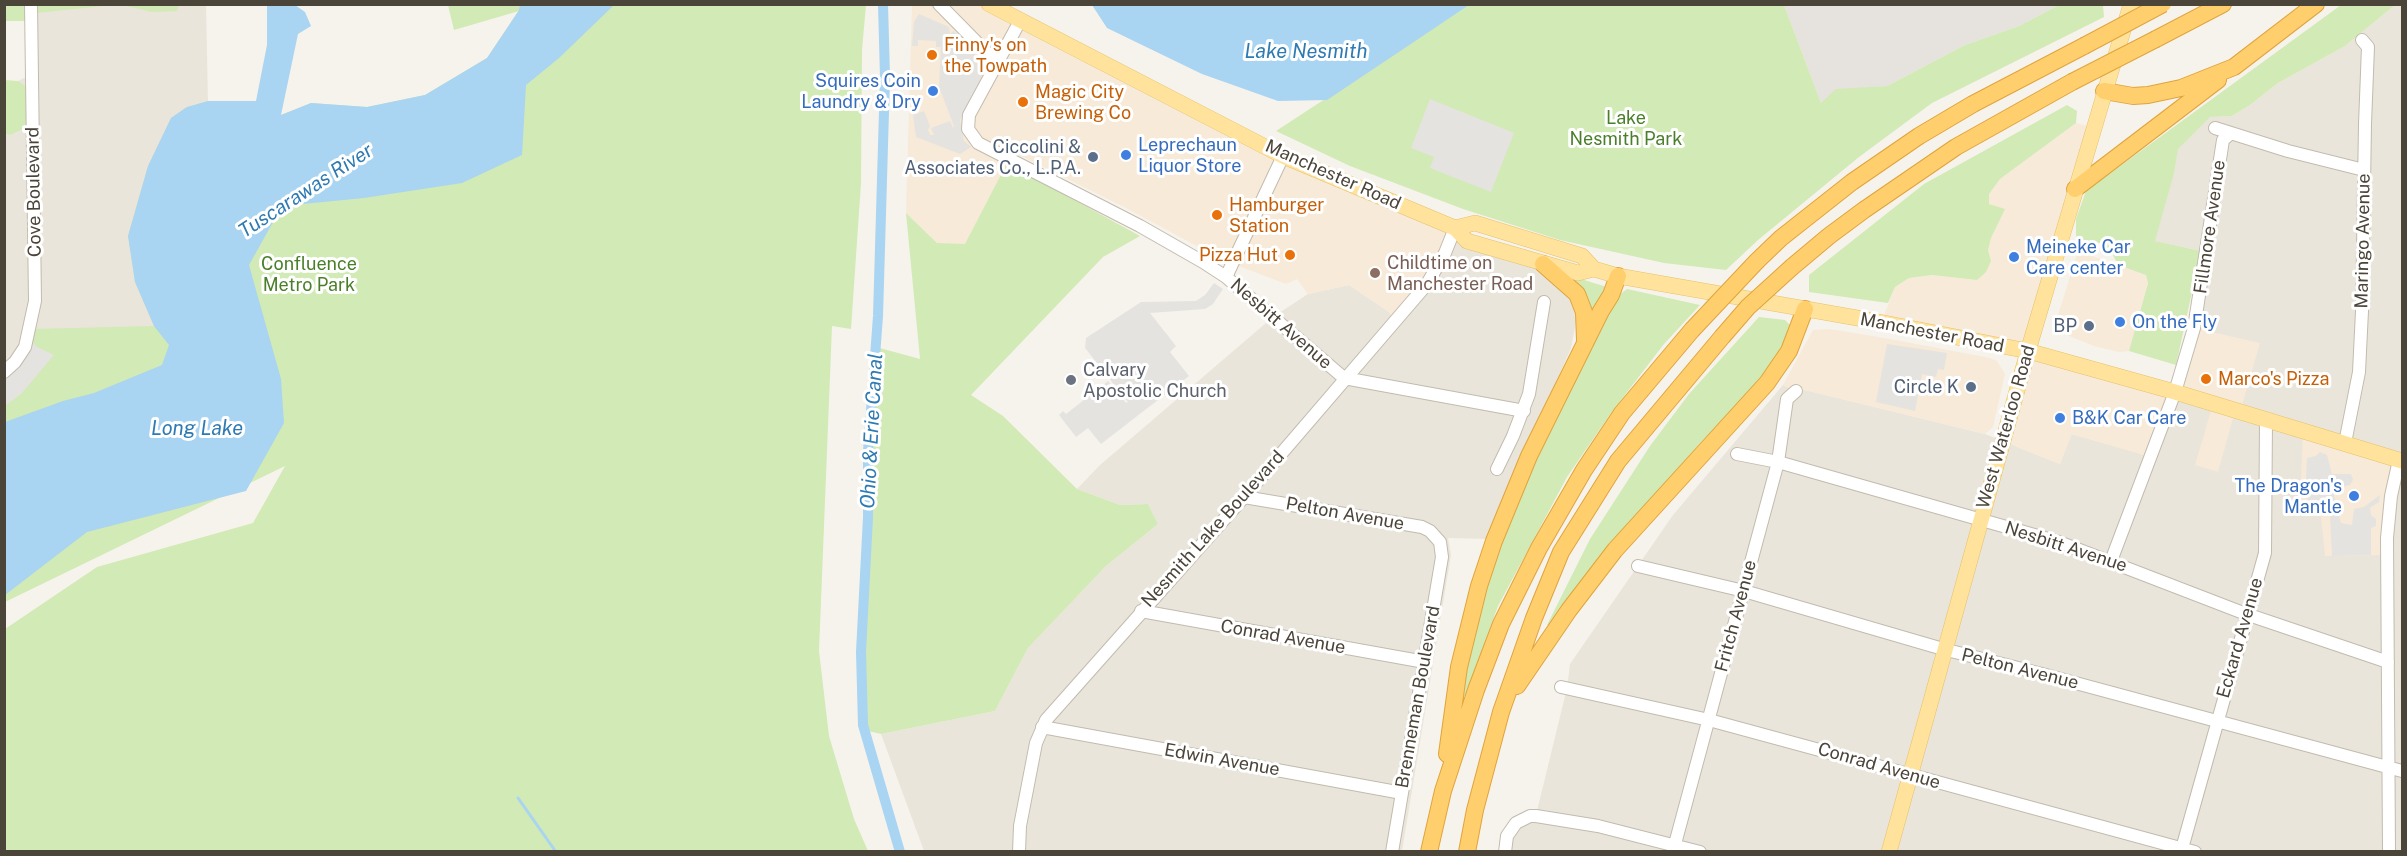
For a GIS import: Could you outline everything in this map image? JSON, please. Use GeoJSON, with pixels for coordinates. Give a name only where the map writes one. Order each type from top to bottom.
{"type":"FeatureCollection","features":[{"type":"Feature","properties":{"kind":"highway"},"geometry":{"type":"LineString","coordinates":[[1443,791],[1483,670],[1501,624],[1539,548],[1584,470],[1622,413],[1692,330],[1781,238],[1852,182],[1919,136],[1973,104],[2163,4]]}},
{"type":"Feature","properties":{"kind":"highway"},"geometry":{"type":"LineString","coordinates":[[1467,852],[1475,810],[1504,704],[1534,618],[1561,552],[1618,461],[1748,307],[1846,223],[1947,153],[2072,82],[2223,4]]}},
{"type":"Feature","properties":{"kind":"highway"},"geometry":{"type":"LineString","coordinates":[[2075,189],[2316,4]]}},
{"type":"Feature","properties":{"kind":"highway"},"geometry":{"type":"LineString","coordinates":[[2104,91],[2133,96],[2148,95],[2181,88],[2234,67]]}},
{"type":"Feature","properties":{"kind":"highway"},"geometry":{"type":"LineString","coordinates":[[1543,264],[1577,294],[1584,312],[1585,343]]}},
{"type":"Feature","properties":{"kind":"highway"},"geometry":{"type":"LineString","coordinates":[[1430,852],[1443,791],[1455,688],[1479,586],[1504,512],[1585,343],[1611,295],[1618,276]]}},
{"type":"Feature","properties":{"kind":"highway"},"geometry":{"type":"LineString","coordinates":[[1504,704],[1600,568],[1771,378],[1789,351],[1805,309]]}},
{"type":"Feature","properties":{"kind":"main road","name":"Manchester Road"},"geometry":{"type":"LineString","coordinates":[[989,4],[1283,156],[1455,228],[1467,241],[1578,273],[1594,269],[1618,276],[2028,351],[2175,392],[2401,461]]}},
{"type":"Feature","properties":{"kind":"main road","name":"West Waterloo Road"},"geometry":{"type":"LineString","coordinates":[[1889,852],[1980,519],[2131,4]]}},
{"type":"Feature","properties":{"kind":"main road","name":"Manchester Road"},"geometry":{"type":"LineString","coordinates":[[1455,228],[1475,223],[1582,256],[1594,269]]}},
{"type":"Feature","properties":{"kind":"street","name":"Cove Boulevard"},"geometry":{"type":"LineString","coordinates":[[4,372],[15,362],[25,346],[34,301],[32,4]]}},
{"type":"Feature","properties":{"kind":"street"},"geometry":{"type":"LineString","coordinates":[[939,4],[997,63]]}},
{"type":"Feature","properties":{"kind":"street","name":"Nesbitt Avenue"},"geometry":{"type":"LineString","coordinates":[[1020,21],[968,122],[970,135],[978,144],[1140,226],[1226,277],[1344,378],[1524,411]]}},
{"type":"Feature","properties":{"kind":"street","name":"Maringo Avenue"},"geometry":{"type":"LineString","coordinates":[[2345,443],[2359,372],[2363,282],[2368,47],[2362,40]]}},
{"type":"Feature","properties":{"kind":"street"},"geometry":{"type":"LineString","coordinates":[[2215,128],[2364,170]]}},
{"type":"Feature","properties":{"kind":"street","name":"Fillmore Avenue"},"geometry":{"type":"LineString","coordinates":[[2111,561],[2175,392],[2197,316],[2223,140],[2230,134]]}},
{"type":"Feature","properties":{"kind":"street"},"geometry":{"type":"LineString","coordinates":[[1226,277],[1283,156]]}},
{"type":"Feature","properties":{"kind":"street","name":"Nesmith Lake Boulevard"},"geometry":{"type":"LineString","coordinates":[[1019,852],[1020,826],[1036,743],[1042,727],[1052,712],[1244,497],[1427,284],[1446,253],[1455,228]]}},
{"type":"Feature","properties":{"kind":"street"},"geometry":{"type":"LineString","coordinates":[[1497,469],[1524,411],[1529,394],[1544,302]]}},
{"type":"Feature","properties":{"kind":"street","name":"Fritch Avenue"},"geometry":{"type":"LineString","coordinates":[[1675,844],[1778,462],[1787,399],[1796,391]]}},
{"type":"Feature","properties":{"kind":"street","name":"Eckard Avenue"},"geometry":{"type":"LineString","coordinates":[[2182,850],[2266,546],[2266,420]]}},
{"type":"Feature","properties":{"kind":"street","name":"Nesbitt Avenue"},"geometry":{"type":"LineString","coordinates":[[1737,454],[1778,462],[2059,542],[2246,614],[2388,663]]}},
{"type":"Feature","properties":{"kind":"street"},"geometry":{"type":"LineString","coordinates":[[2389,852],[2388,525],[2390,499],[2401,461]]}},
{"type":"Feature","properties":{"kind":"street","name":"Pelton Avenue"},"geometry":{"type":"LineString","coordinates":[[1244,497],[1422,527],[1430,531],[1440,542]]}},
{"type":"Feature","properties":{"kind":"street","name":"Brenneman Boulevard"},"geometry":{"type":"LineString","coordinates":[[1392,852],[1442,557],[1440,542]]}},
{"type":"Feature","properties":{"kind":"street","name":"Pelton Avenue"},"geometry":{"type":"LineString","coordinates":[[1638,566],[1744,591],[1943,649],[2403,771]]}},
{"type":"Feature","properties":{"kind":"street","name":"Conrad Avenue"},"geometry":{"type":"LineString","coordinates":[[1141,611],[1425,662]]}},
{"type":"Feature","properties":{"kind":"street","name":"Conrad Avenue"},"geometry":{"type":"LineString","coordinates":[[1561,687],[1709,720],[1858,760],[1908,776],[2195,852]]}},
{"type":"Feature","properties":{"kind":"street","name":"Edwin Avenue"},"geometry":{"type":"LineString","coordinates":[[1042,727],[1402,793]]}},
{"type":"Feature","properties":{"kind":"street"},"geometry":{"type":"LineString","coordinates":[[1505,852],[1507,836],[1516,823],[1530,816],[1598,826],[1700,852]]}},
{"type":"Feature","properties":{"kind":"shaded area"},"geometry":{"type":"Polygon","coordinates":[[[990,4],[1283,156],[1455,228],[1445,253],[1396,319],[1349,285],[1308,294],[1297,279],[1286,284],[1223,260],[1124,207],[1013,152],[965,245],[937,243],[906,213],[912,5],[990,4]]]}},
{"type":"Feature","properties":{"kind":"shaded area"},"geometry":{"type":"Polygon","coordinates":[[[31,5],[206,5],[208,101],[187,107],[154,326],[5,422],[5,82],[18,81],[32,74],[31,5]]]}},
{"type":"Feature","properties":{"kind":"shaded area"},"geometry":{"type":"Polygon","coordinates":[[[1784,5],[2059,5],[2019,26],[1965,45],[1887,86],[1863,88],[1821,103],[1784,5]]]}},
{"type":"Feature","properties":{"kind":"shaded area"},"geometry":{"type":"Polygon","coordinates":[[[2395,5],[2402,5],[2402,851],[1505,852],[1507,836],[1536,815],[1567,688],[1570,664],[1673,515],[1783,385],[1796,391],[1805,390],[1985,434],[2060,464],[2071,434],[2150,456],[2194,328],[2206,252],[2145,239],[2178,132],[2210,117],[2232,116],[2278,83],[2345,46],[2395,5]]]}},
{"type":"Feature","properties":{"kind":"shaded area"},"geometry":{"type":"Polygon","coordinates":[[[919,14],[949,27],[950,34],[954,31],[963,41],[960,48],[965,44],[982,61],[978,66],[985,70],[960,120],[964,141],[971,147],[960,154],[916,137],[913,115],[924,111],[930,126],[928,130],[930,135],[934,135],[931,128],[950,121],[953,128],[954,126],[939,87],[941,47],[936,47],[936,41],[918,40],[918,46],[912,46],[914,22],[919,14]]]}},
{"type":"Feature","properties":{"kind":"shaded area"},"geometry":{"type":"Polygon","coordinates":[[[1430,99],[1514,133],[1491,192],[1430,168],[1434,157],[1411,148],[1430,99]]]}},
{"type":"Feature","properties":{"kind":"shaded area"},"geometry":{"type":"Polygon","coordinates":[[[2076,123],[2093,127],[2028,351],[1881,323],[1895,287],[1909,278],[1932,275],[1977,280],[1991,261],[1988,250],[1991,238],[2004,209],[1989,204],[1989,194],[2000,179],[2076,123]]]}},
{"type":"Feature","properties":{"kind":"shaded area"},"geometry":{"type":"Polygon","coordinates":[[[1455,228],[1543,264],[1580,301],[1571,348],[1488,539],[1448,538],[1451,555],[1402,851],[924,851],[881,734],[995,711],[1028,648],[1106,566],[1158,524],[1148,504],[1120,505],[1077,489],[1100,465],[1273,317],[1308,294],[1349,285],[1389,312],[1395,319],[1455,228]]]}},
{"type":"Feature","properties":{"kind":"shaded area"},"geometry":{"type":"Polygon","coordinates":[[[2078,251],[2146,275],[2148,282],[2129,351],[2119,352],[2094,346],[2057,331],[2055,325],[2078,251]]]}},
{"type":"Feature","properties":{"kind":"shaded area"},"geometry":{"type":"Polygon","coordinates":[[[1214,283],[1223,289],[1213,304],[1205,309],[1150,313],[1176,346],[1170,352],[1189,376],[1101,444],[1088,428],[1076,437],[1059,415],[1063,411],[1066,414],[1108,381],[1126,403],[1128,402],[1085,348],[1086,338],[1141,302],[1196,301],[1205,295],[1214,283]]]}},
{"type":"Feature","properties":{"kind":"shaded area"},"geometry":{"type":"Polygon","coordinates":[[[2194,328],[2260,343],[2240,412],[2235,411],[2218,472],[2195,465],[2213,404],[2176,392],[2150,457],[2072,434],[2060,464],[2003,441],[2028,351],[2175,392],[2194,328]]]}},
{"type":"Feature","properties":{"kind":"shaded area"},"geometry":{"type":"Polygon","coordinates":[[[1830,329],[1997,361],[2005,374],[1993,427],[1985,434],[1805,390],[1796,391],[1783,385],[1813,330],[1830,329]]]}},
{"type":"Feature","properties":{"kind":"shaded area"},"geometry":{"type":"Polygon","coordinates":[[[31,341],[37,347],[54,355],[22,393],[5,406],[5,375],[31,341]]]}},
{"type":"Feature","properties":{"kind":"shaded area"},"geometry":{"type":"Polygon","coordinates":[[[1887,344],[1947,353],[1944,370],[1938,369],[1936,377],[1922,374],[1915,411],[1876,402],[1887,344]]]}},
{"type":"Feature","properties":{"kind":"shaded area"},"geometry":{"type":"Polygon","coordinates":[[[2303,431],[2399,460],[2387,555],[2325,556],[2321,517],[2300,503],[2303,431]]]}},
{"type":"Feature","properties":{"kind":"shaded area"},"geometry":{"type":"Polygon","coordinates":[[[2320,452],[2327,455],[2332,474],[2351,474],[2353,480],[2350,485],[2335,488],[2333,492],[2341,523],[2352,525],[2354,509],[2364,507],[2380,495],[2379,502],[2370,508],[2371,515],[2376,519],[2376,526],[2371,528],[2371,555],[2332,556],[2330,516],[2305,497],[2307,458],[2316,456],[2320,452]]]}},
{"type":"Feature","properties":{"kind":"green space"},"geometry":{"type":"Polygon","coordinates":[[[4,5],[28,5],[27,21],[5,21],[4,5]]]}},
{"type":"Feature","properties":{"kind":"green space"},"geometry":{"type":"Polygon","coordinates":[[[37,5],[113,5],[36,13],[37,5]]]}},
{"type":"Feature","properties":{"kind":"green space"},"geometry":{"type":"Polygon","coordinates":[[[122,5],[179,5],[177,11],[152,12],[122,5]]]}},
{"type":"Feature","properties":{"kind":"green space","name":"Confluence Metro Park"},"geometry":{"type":"Polygon","coordinates":[[[448,5],[866,5],[862,50],[861,183],[851,329],[832,326],[819,651],[829,736],[854,819],[868,851],[5,851],[5,629],[97,567],[253,523],[285,466],[5,602],[5,370],[30,329],[154,326],[135,282],[128,236],[148,166],[171,118],[187,107],[208,101],[281,115],[311,103],[367,107],[425,95],[487,58],[519,11],[454,30],[448,5]]]}},
{"type":"Feature","properties":{"kind":"green space","name":"Lake Nesmith Park"},"geometry":{"type":"Polygon","coordinates":[[[1469,5],[1784,5],[1821,103],[1836,89],[1887,86],[1965,45],[2019,26],[2059,5],[2103,5],[2104,17],[1932,103],[1859,157],[1758,240],[1726,270],[1664,263],[1560,240],[1463,209],[1350,166],[1276,131],[1469,5]]]}},
{"type":"Feature","properties":{"kind":"green space"},"geometry":{"type":"Polygon","coordinates":[[[2341,5],[2395,5],[2345,46],[2278,83],[2232,116],[2210,117],[2178,149],[2174,173],[2155,241],[2201,251],[2176,365],[2129,351],[2148,283],[2146,275],[2118,265],[2111,251],[2102,243],[2076,239],[2076,219],[2086,191],[2341,5]]]}},
{"type":"Feature","properties":{"kind":"green space"},"geometry":{"type":"Polygon","coordinates":[[[4,80],[18,81],[28,88],[27,127],[10,135],[5,133],[4,80]]]}},
{"type":"Feature","properties":{"kind":"green space"},"geometry":{"type":"Polygon","coordinates":[[[2067,105],[2077,111],[2076,123],[2000,179],[1989,194],[1989,204],[2005,209],[1991,238],[1988,250],[1991,261],[1986,272],[1977,280],[1932,275],[1909,278],[1895,287],[1888,303],[1809,292],[1809,275],[1924,184],[2067,105]]]}},
{"type":"Feature","properties":{"kind":"green space"},"geometry":{"type":"Polygon","coordinates":[[[1007,163],[1140,236],[1103,257],[971,395],[1003,416],[1077,489],[1120,505],[1148,504],[1158,524],[1106,566],[1028,648],[995,711],[881,734],[864,730],[861,652],[868,455],[876,347],[920,359],[906,213],[937,243],[965,244],[1007,163]]]}},
{"type":"Feature","properties":{"kind":"green space"},"geometry":{"type":"Polygon","coordinates":[[[1571,276],[1607,287],[1593,319],[1575,284],[1571,276]]]}},
{"type":"Feature","properties":{"kind":"green space"},"geometry":{"type":"Polygon","coordinates":[[[1627,289],[1700,305],[1664,344],[1611,413],[1567,477],[1498,606],[1465,696],[1461,696],[1485,589],[1511,513],[1538,449],[1611,301],[1627,289]]]}},
{"type":"Feature","properties":{"kind":"green space"},"geometry":{"type":"Polygon","coordinates":[[[1759,317],[1785,320],[1791,326],[1790,337],[1759,382],[1702,441],[1654,496],[1551,626],[1547,625],[1590,539],[1650,446],[1689,394],[1759,317]]]}},
{"type":"Feature","properties":{"kind":"water","name":"Long Lake"},"geometry":{"type":"Polygon","coordinates":[[[295,5],[305,12],[311,26],[298,34],[281,115],[311,103],[367,107],[425,95],[487,58],[520,5],[614,5],[559,58],[526,85],[522,155],[462,183],[364,198],[282,206],[249,265],[281,379],[284,423],[246,491],[87,532],[5,595],[5,422],[63,401],[94,393],[162,365],[169,345],[154,326],[135,282],[128,236],[148,166],[171,118],[187,107],[208,101],[256,101],[267,45],[267,6],[295,5]]]}},
{"type":"Feature","properties":{"kind":"water","name":"Lake Nesmith"},"geometry":{"type":"Polygon","coordinates":[[[1092,5],[1469,5],[1327,100],[1278,101],[1202,74],[1107,28],[1092,5]]]}},
{"type":"Feature","properties":{"kind":"waterway","name":"Ohio & Erie Canal"},"geometry":{"type":"LineString","coordinates":[[883,4],[885,77],[878,316],[868,451],[868,517],[861,652],[863,725],[900,852]]}},
{"type":"Feature","properties":{"kind":"waterway"},"geometry":{"type":"LineString","coordinates":[[518,798],[556,852]]}},
{"type":"Feature","properties":{"kind":"place","name":"Finny's on the Towpath"},"geometry":{"type":"Point","coordinates":[932,55]}},
{"type":"Feature","properties":{"kind":"place","name":"Squires Coin Laundry & Dry"},"geometry":{"type":"Point","coordinates":[933,91]}},
{"type":"Feature","properties":{"kind":"place","name":"Magic City Brewing Co"},"geometry":{"type":"Point","coordinates":[1023,102]}},
{"type":"Feature","properties":{"kind":"place","name":"Leprechaun Liquor Store"},"geometry":{"type":"Point","coordinates":[1126,155]}},
{"type":"Feature","properties":{"kind":"place","name":"Ciccolini & Associates Co., L.P.A."},"geometry":{"type":"Point","coordinates":[1093,157]}},
{"type":"Feature","properties":{"kind":"place","name":"Hamburger Station"},"geometry":{"type":"Point","coordinates":[1217,215]}},
{"type":"Feature","properties":{"kind":"place","name":"Pizza Hut"},"geometry":{"type":"Point","coordinates":[1290,255]}},
{"type":"Feature","properties":{"kind":"place","name":"Meineke Car Care center"},"geometry":{"type":"Point","coordinates":[2014,257]}},
{"type":"Feature","properties":{"kind":"place","name":"Childtime on Manchester Road"},"geometry":{"type":"Point","coordinates":[1375,273]}},
{"type":"Feature","properties":{"kind":"place","name":"On the Fly"},"geometry":{"type":"Point","coordinates":[2120,322]}},
{"type":"Feature","properties":{"kind":"place","name":"BP"},"geometry":{"type":"Point","coordinates":[2089,326]}},
{"type":"Feature","properties":{"kind":"place","name":"Marco's Pizza"},"geometry":{"type":"Point","coordinates":[2206,379]}},
{"type":"Feature","properties":{"kind":"place","name":"Calvary Apostolic Church"},"geometry":{"type":"Point","coordinates":[1071,380]}},
{"type":"Feature","properties":{"kind":"place","name":"Circle K"},"geometry":{"type":"Point","coordinates":[1971,387]}},
{"type":"Feature","properties":{"kind":"place","name":"B&K Car Care"},"geometry":{"type":"Point","coordinates":[2060,418]}},
{"type":"Feature","properties":{"kind":"place","name":"The Dragon's Mantle"},"geometry":{"type":"Point","coordinates":[2354,496]}},
{"type":"Feature","properties":{"kind":"water label","name":"Tuscarawas River"},"geometry":{"type":"Point","coordinates":[306,191]}}]}
